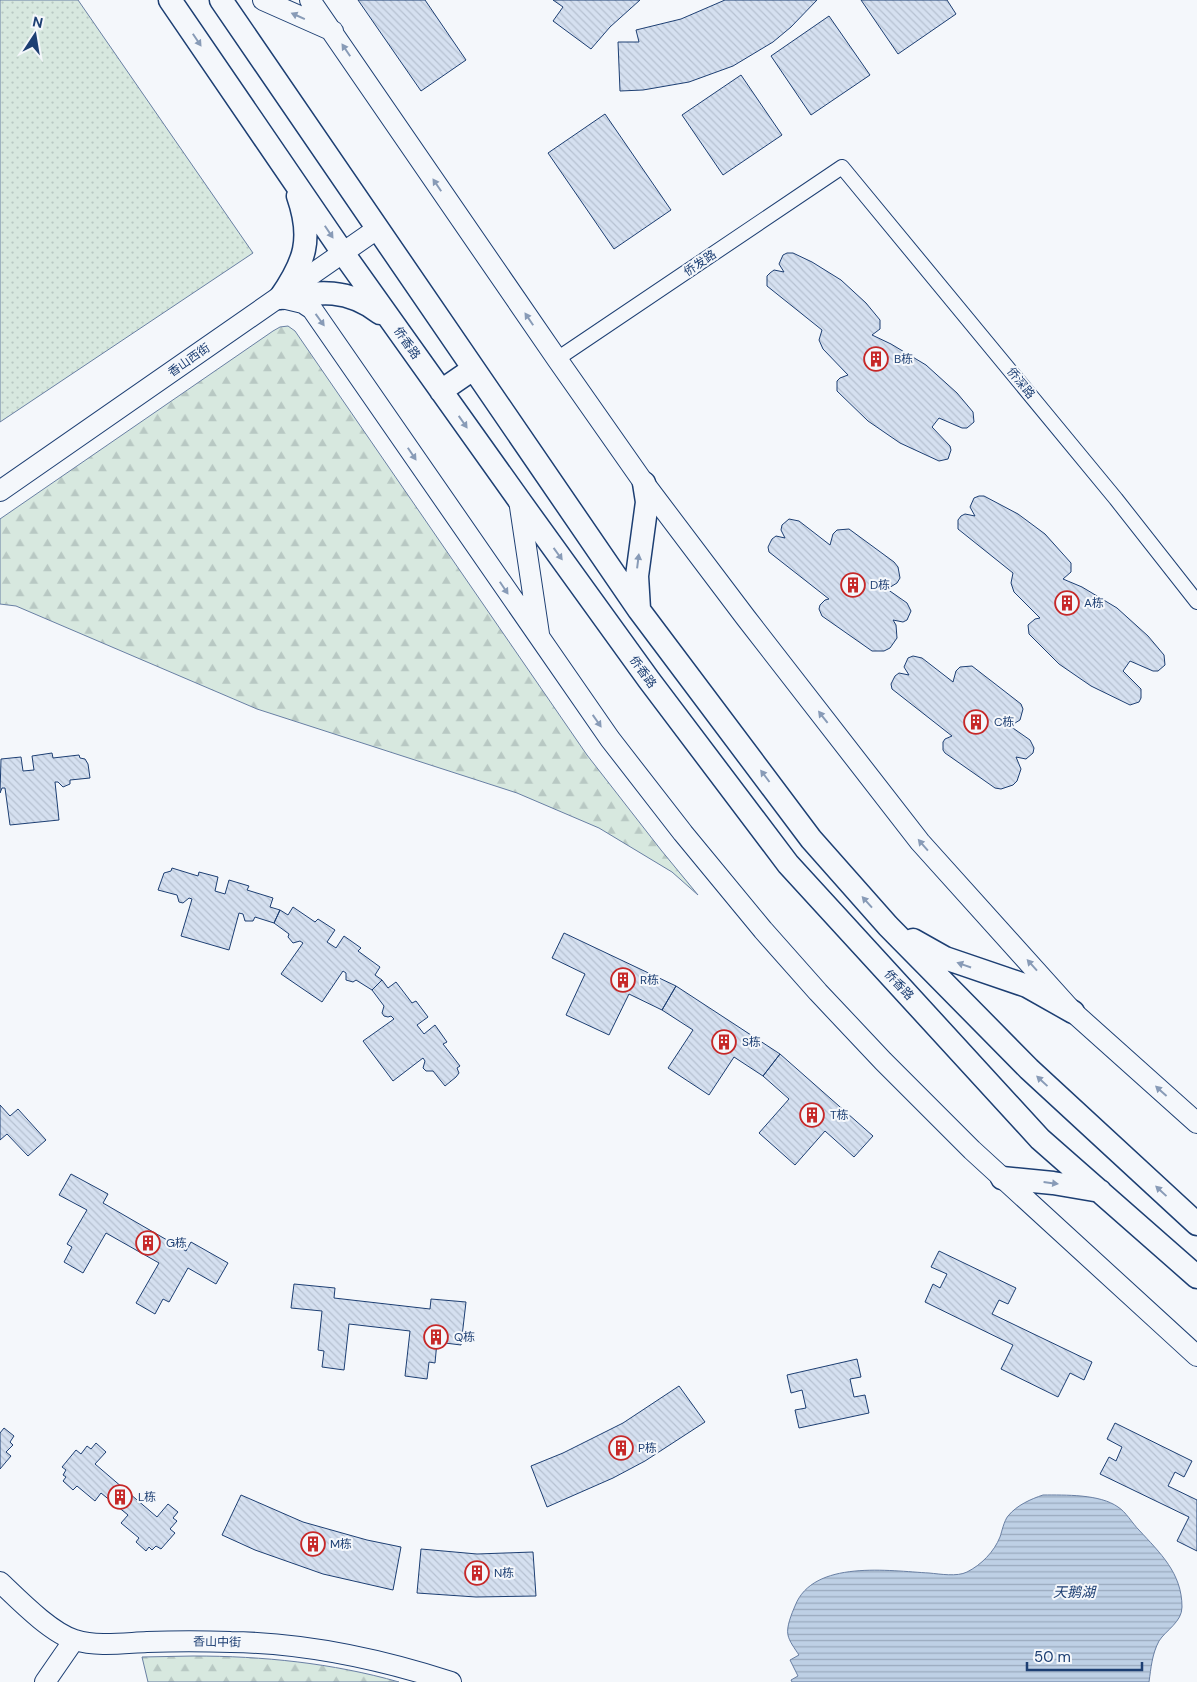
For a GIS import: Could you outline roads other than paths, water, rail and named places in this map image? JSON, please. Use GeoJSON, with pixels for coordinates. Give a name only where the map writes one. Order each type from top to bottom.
{"type":"FeatureCollection","features":[{"type":"Feature","properties":{"kind":"main road"},"geometry":{"type":"LineString","coordinates":[[220,0],[640,610],[811,839],[888,926],[1029,1069],[1197,1224]]}},
{"type":"Feature","properties":{"kind":"main road"},"geometry":{"type":"LineString","coordinates":[[262,0],[333,31]]}},
{"type":"Feature","properties":{"kind":"main road"},"geometry":{"type":"LineString","coordinates":[[310,0],[644,483],[920,842],[1073,1012],[1197,1123]]}},
{"type":"Feature","properties":{"kind":"main road","name":"侨香路"},"geometry":{"type":"LineString","coordinates":[[170,2],[343,253],[519,500],[649,680],[788,864],[1040,1139],[1197,1277]]}},
{"type":"Feature","properties":{"kind":"main road"},"geometry":{"type":"LineString","coordinates":[[280,298],[294,278],[305,245],[303,214],[291,177]]}},
{"type":"Feature","properties":{"kind":"main road","name":"香山西街"},"geometry":{"type":"LineString","coordinates":[[0,491],[377,229]]}},
{"type":"Feature","properties":{"kind":"main road"},"geometry":{"type":"LineString","coordinates":[[280,298],[322,292],[343,294],[370,305],[392,322]]}},
{"type":"Feature","properties":{"kind":"main road"},"geometry":{"type":"LineString","coordinates":[[280,298],[303,303],[312,309],[322,322],[540,640],[616,747],[682,833],[763,930],[883,1061],[972,1150],[1197,1356]]}},
{"type":"Feature","properties":{"kind":"main road"},"geometry":{"type":"LineString","coordinates":[[441,391],[473,369]]}},
{"type":"Feature","properties":{"kind":"main road"},"geometry":{"type":"LineString","coordinates":[[640,610],[637,576],[647,502],[644,483]]}},
{"type":"Feature","properties":{"kind":"main road"},"geometry":{"type":"LineString","coordinates":[[519,500],[540,640]]}},
{"type":"Feature","properties":{"kind":"main road"},"geometry":{"type":"LineString","coordinates":[[888,926],[945,958],[1027,986],[1073,1012]]}},
{"type":"Feature","properties":{"kind":"main road"},"geometry":{"type":"LineString","coordinates":[[1002,1178],[1053,1183],[1101,1191]]}},
{"type":"Feature","properties":{"kind":"main road","name":"香山中街"},"geometry":{"type":"LineString","coordinates":[[0,1582],[52,1627],[74,1640],[96,1643],[197,1641],[281,1645],[354,1656],[395,1665],[451,1682]]}},
{"type":"Feature","properties":{"kind":"main road"},"geometry":{"type":"LineString","coordinates":[[45,1682],[74,1640]]}},
{"type":"Feature","properties":{"kind":"street","name":"侨发路"},"geometry":{"type":"LineString","coordinates":[[557,359],[842,167]]}},
{"type":"Feature","properties":{"kind":"street","name":"侨深路"},"geometry":{"type":"LineString","coordinates":[[842,167],[1116,499],[1197,602]]}},
{"type":"Feature","properties":{"kind":"water","name":"天鹅湖"},"geometry":{"type":"Polygon","coordinates":[[[1043,1495],[1092,1497],[1118,1507],[1162,1556],[1174,1574],[1181,1595],[1181,1612],[1177,1621],[1159,1641],[1152,1661],[1149,1682],[792,1682],[791,1680],[798,1676],[790,1660],[799,1655],[789,1637],[789,1624],[795,1606],[804,1591],[818,1581],[835,1574],[854,1571],[874,1570],[948,1575],[967,1572],[977,1566],[991,1553],[1000,1537],[1004,1523],[1012,1512],[1024,1503],[1043,1495]]]}},
{"type":"Feature","properties":{"kind":"place","name":"B栋"},"geometry":{"type":"Point","coordinates":[876,359]}},
{"type":"Feature","properties":{"kind":"place","name":"D栋"},"geometry":{"type":"Point","coordinates":[853,585]}},
{"type":"Feature","properties":{"kind":"place","name":"A栋"},"geometry":{"type":"Point","coordinates":[1067,603]}},
{"type":"Feature","properties":{"kind":"place","name":"C栋"},"geometry":{"type":"Point","coordinates":[976,722]}},
{"type":"Feature","properties":{"kind":"place","name":"R栋"},"geometry":{"type":"Point","coordinates":[623,980]}},
{"type":"Feature","properties":{"kind":"place","name":"S栋"},"geometry":{"type":"Point","coordinates":[724,1042]}},
{"type":"Feature","properties":{"kind":"place","name":"T栋"},"geometry":{"type":"Point","coordinates":[812,1115]}},
{"type":"Feature","properties":{"kind":"place","name":"G栋"},"geometry":{"type":"Point","coordinates":[148,1243]}},
{"type":"Feature","properties":{"kind":"place","name":"Q栋"},"geometry":{"type":"Point","coordinates":[436,1337]}},
{"type":"Feature","properties":{"kind":"place","name":"P栋"},"geometry":{"type":"Point","coordinates":[621,1448]}},
{"type":"Feature","properties":{"kind":"place","name":"L栋"},"geometry":{"type":"Point","coordinates":[120,1497]}},
{"type":"Feature","properties":{"kind":"place","name":"M栋"},"geometry":{"type":"Point","coordinates":[313,1544]}},
{"type":"Feature","properties":{"kind":"place","name":"N栋"},"geometry":{"type":"Point","coordinates":[477,1573]}}]}
